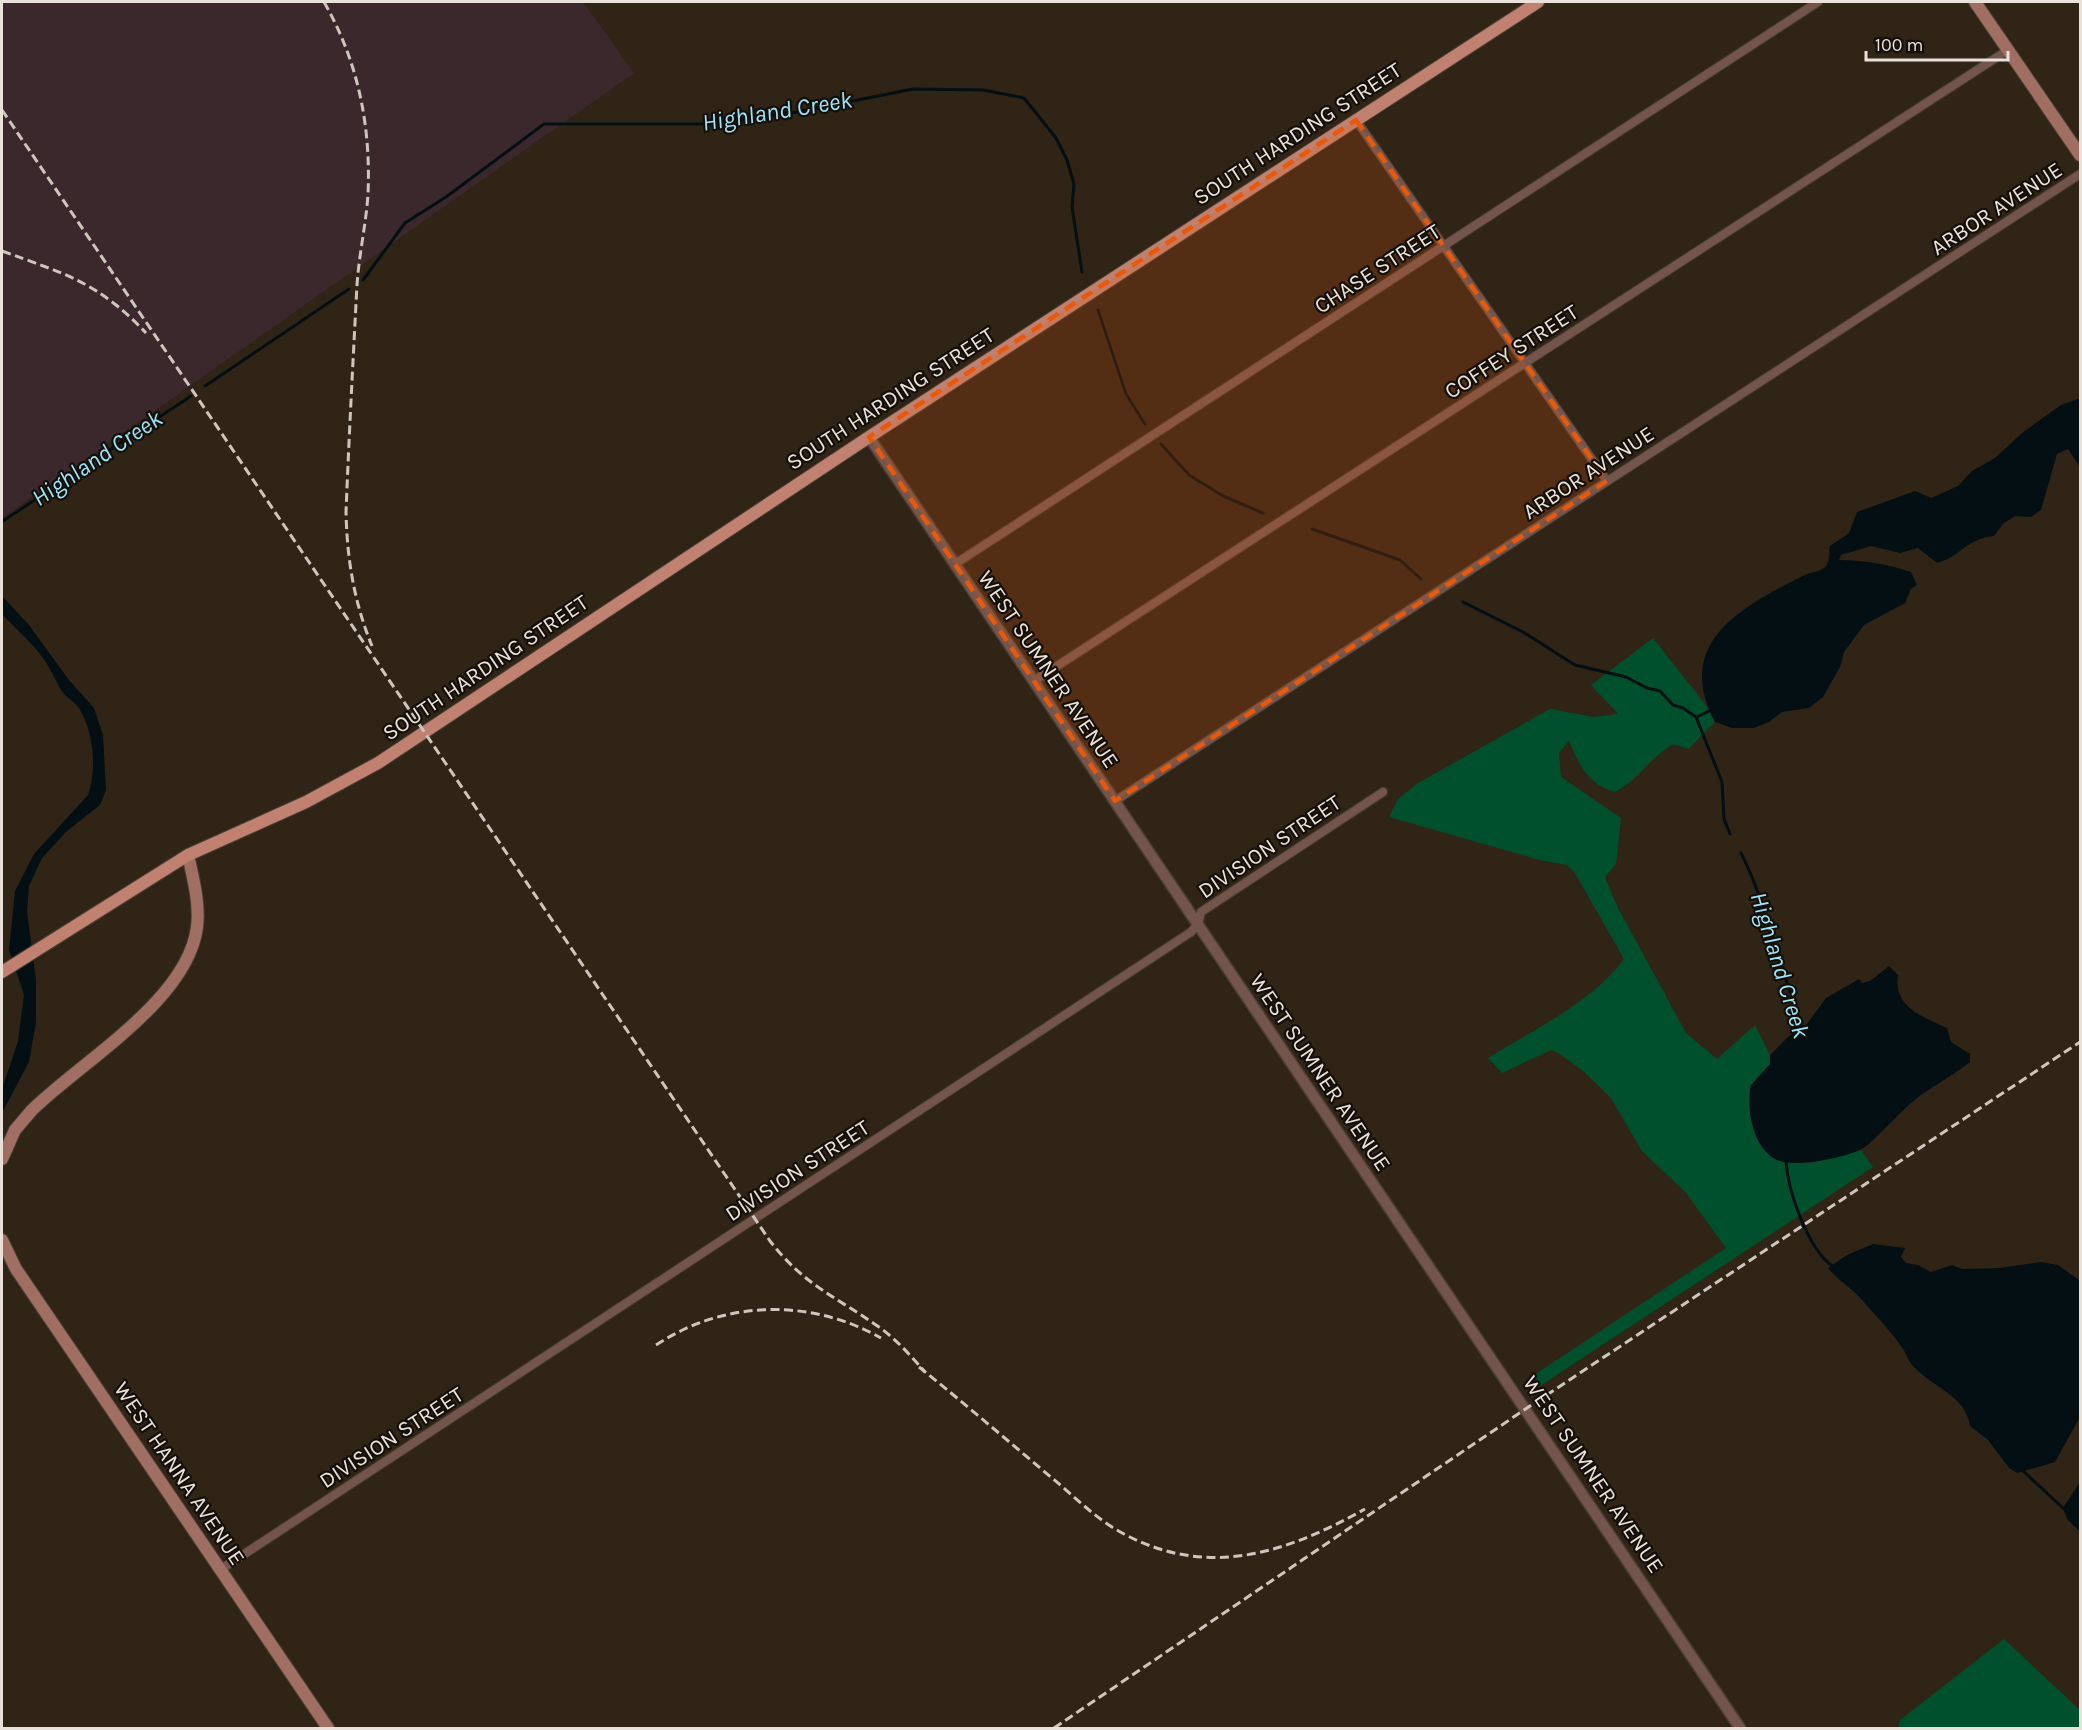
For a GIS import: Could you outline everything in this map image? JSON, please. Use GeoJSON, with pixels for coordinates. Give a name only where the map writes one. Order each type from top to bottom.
{"type":"FeatureCollection","features":[{"type":"Feature","properties":{"kind":"main road","name":"SOUTH HARDING STREET"},"geometry":{"type":"LineString","coordinates":[[2,972],[188,855],[306,802],[378,763],[868,437],[1538,2]]}},
{"type":"Feature","properties":{"kind":"main road"},"geometry":{"type":"LineString","coordinates":[[1975,2],[2080,155]]}},
{"type":"Feature","properties":{"kind":"main road"},"geometry":{"type":"LineString","coordinates":[[2,1159],[15,1130],[32,1110],[155,1004],[179,977],[193,947],[197,927],[195,884],[188,855]]}},
{"type":"Feature","properties":{"kind":"main road","name":"WEST HANNA AVENUE"},"geometry":{"type":"LineString","coordinates":[[2,1240],[16,1269],[328,1728]]}},
{"type":"Feature","properties":{"kind":"street","name":"CHASE STREET"},"geometry":{"type":"LineString","coordinates":[[955,564],[1818,2]]}},
{"type":"Feature","properties":{"kind":"street","name":"COFFEY STREET"},"geometry":{"type":"LineString","coordinates":[[1034,681],[2008,50]]}},
{"type":"Feature","properties":{"kind":"street"},"geometry":{"type":"LineString","coordinates":[[1356,120],[1607,481]]}},
{"type":"Feature","properties":{"kind":"street","name":"ARBOR AVENUE"},"geometry":{"type":"LineString","coordinates":[[1115,801],[2080,174]]}},
{"type":"Feature","properties":{"kind":"street","name":"WEST SUMNER AVENUE"},"geometry":{"type":"LineString","coordinates":[[868,437],[1740,1728]]}},
{"type":"Feature","properties":{"kind":"street","name":"DIVISION STREET"},"geometry":{"type":"LineString","coordinates":[[220,1570],[1191,932],[1198,924],[1202,912],[1383,792]]}},
{"type":"Feature","properties":{"kind":"highlighted area"},"geometry":{"type":"Polygon","coordinates":[[[1356,120],[1607,481],[1115,801],[869,437],[1356,120]]]}},
{"type":"Feature","properties":{"kind":"shaded area"},"geometry":{"type":"Polygon","coordinates":[[[2,2],[583,2],[634,73],[2,518],[2,2]]]}},
{"type":"Feature","properties":{"kind":"shaded area"},"geometry":{"type":"Polygon","coordinates":[[[2080,398],[2080,467],[2068,449],[2057,454],[2041,510],[2031,517],[2015,516],[2003,524],[1994,536],[1976,540],[1937,563],[1918,548],[1900,553],[1871,546],[1841,555],[1839,560],[1875,563],[1911,572],[1917,585],[1911,589],[1905,603],[1864,625],[1844,652],[1840,667],[1823,697],[1809,708],[1782,712],[1769,722],[1754,728],[1732,728],[1715,722],[1704,694],[1702,670],[1708,649],[1720,631],[1737,615],[1780,588],[1825,567],[1829,560],[1830,546],[1849,533],[1857,512],[1915,491],[1931,498],[1958,486],[1972,471],[1995,458],[2022,433],[2061,405],[2080,398]]]}},
{"type":"Feature","properties":{"kind":"shaded area"},"geometry":{"type":"Polygon","coordinates":[[[2,596],[29,625],[69,680],[94,708],[103,735],[106,790],[100,805],[67,831],[42,858],[29,886],[27,911],[36,980],[36,1023],[29,1062],[2,1113],[2,1089],[18,1041],[24,995],[9,950],[15,891],[34,854],[88,795],[93,775],[93,752],[85,720],[80,710],[61,690],[40,654],[2,614],[2,596]]]}},
{"type":"Feature","properties":{"kind":"shaded area"},"geometry":{"type":"Polygon","coordinates":[[[1889,966],[1898,975],[1900,996],[1905,1003],[1920,1015],[1947,1028],[1951,1042],[1970,1054],[1970,1062],[1917,1098],[1860,1150],[1830,1159],[1804,1163],[1782,1162],[1775,1159],[1761,1145],[1752,1126],[1749,1104],[1751,1085],[1770,1064],[1770,1055],[1788,1037],[1807,1024],[1826,998],[1859,979],[1862,983],[1870,981],[1889,966]]]}},
{"type":"Feature","properties":{"kind":"shaded area"},"geometry":{"type":"Polygon","coordinates":[[[1873,1244],[1905,1248],[1901,1257],[1906,1263],[1918,1265],[1931,1272],[1952,1265],[1962,1269],[1999,1268],[2041,1262],[2058,1265],[2079,1280],[2080,1417],[2055,1462],[2017,1473],[2009,1468],[1988,1440],[1970,1426],[1967,1416],[1956,1400],[1913,1366],[1883,1323],[1828,1268],[1847,1255],[1873,1244]]]}},
{"type":"Feature","properties":{"kind":"shaded area"},"geometry":{"type":"Polygon","coordinates":[[[2080,1482],[2080,1532],[2067,1519],[2063,1508],[2080,1482]]]}},
{"type":"Feature","properties":{"kind":"green space"},"geometry":{"type":"Polygon","coordinates":[[[1653,638],[1705,704],[1715,722],[1688,749],[1673,744],[1624,787],[1615,792],[1605,789],[1591,779],[1581,766],[1569,741],[1559,753],[1561,777],[1621,818],[1616,864],[1605,877],[1617,906],[1686,1033],[1717,1059],[1755,1025],[1770,1055],[1770,1064],[1751,1085],[1749,1094],[1755,1133],[1797,1161],[1810,1163],[1861,1150],[1873,1167],[1540,1386],[1534,1375],[1726,1248],[1686,1193],[1642,1151],[1611,1098],[1583,1071],[1551,1050],[1502,1073],[1488,1058],[1578,1002],[1611,975],[1624,959],[1575,873],[1567,865],[1540,860],[1389,817],[1398,799],[1418,783],[1550,709],[1594,717],[1618,714],[1591,685],[1653,638]]]}},
{"type":"Feature","properties":{"kind":"green space"},"geometry":{"type":"Polygon","coordinates":[[[2004,1639],[2080,1710],[2080,1728],[1898,1728],[1900,1720],[2004,1639]]]}},
{"type":"Feature","properties":{"kind":"waterway","name":"Highland Creek"},"geometry":{"type":"LineString","coordinates":[[363,280],[405,223],[446,197],[544,124],[713,124],[797,112],[913,89],[983,90],[1024,98],[1056,138],[1067,160],[1074,184],[1072,207],[1082,272]]}},
{"type":"Feature","properties":{"kind":"waterway","name":"Highland Creek"},"geometry":{"type":"LineString","coordinates":[[205,386],[349,289]]}},
{"type":"Feature","properties":{"kind":"waterway","name":"Highland Creek"},"geometry":{"type":"LineString","coordinates":[[1098,310],[1126,394],[1145,424]]}},
{"type":"Feature","properties":{"kind":"waterway","name":"Highland Creek"},"geometry":{"type":"LineString","coordinates":[[3,521],[191,396]]}},
{"type":"Feature","properties":{"kind":"waterway","name":"Highland Creek"},"geometry":{"type":"LineString","coordinates":[[1161,444],[1189,475],[1223,496],[1263,513]]}},
{"type":"Feature","properties":{"kind":"waterway","name":"Highland Creek"},"geometry":{"type":"LineString","coordinates":[[1312,529],[1400,560],[1421,579]]}},
{"type":"Feature","properties":{"kind":"waterway","name":"Highland Creek"},"geometry":{"type":"LineString","coordinates":[[1463,602],[1523,632],[1575,665],[1626,677],[1647,688],[1660,691],[1673,705],[1683,708],[1696,717],[1722,782],[1724,819],[1730,834]]}},
{"type":"Feature","properties":{"kind":"waterway"},"geometry":{"type":"LineString","coordinates":[[1697,717],[1709,711]]}},
{"type":"Feature","properties":{"kind":"waterway","name":"Highland Creek"},"geometry":{"type":"LineString","coordinates":[[1741,853],[1767,918],[1803,1029]]}},
{"type":"Feature","properties":{"kind":"waterway","name":"Highland Creek"},"geometry":{"type":"LineString","coordinates":[[1786,1159],[1790,1186],[1800,1217],[1814,1245],[1832,1266]]}},
{"type":"Feature","properties":{"kind":"waterway","name":"Highland Creek"},"geometry":{"type":"LineString","coordinates":[[2022,1470],[2065,1510]]}},
{"type":"Feature","properties":{"kind":"railway"},"geometry":{"type":"LineString","coordinates":[[324,2],[336,24],[354,71],[367,144],[368,194],[357,285],[346,512],[353,580],[360,613],[372,646]]}},
{"type":"Feature","properties":{"kind":"railway"},"geometry":{"type":"LineString","coordinates":[[2,110],[770,1241],[808,1280],[892,1337],[925,1372]]}},
{"type":"Feature","properties":{"kind":"railway"},"geometry":{"type":"LineString","coordinates":[[2,251],[63,274],[96,291],[129,316],[146,333]]}},
{"type":"Feature","properties":{"kind":"railway"},"geometry":{"type":"LineString","coordinates":[[1054,1728],[1527,1408],[2080,1042]]}},
{"type":"Feature","properties":{"kind":"railway"},"geometry":{"type":"LineString","coordinates":[[656,1345],[682,1330],[710,1319],[738,1312],[767,1310],[797,1311],[825,1316],[854,1325],[881,1338]]}},
{"type":"Feature","properties":{"kind":"railway"},"geometry":{"type":"LineString","coordinates":[[919,1367],[1095,1515],[1124,1534],[1156,1548],[1186,1555],[1217,1557],[1247,1555],[1306,1538],[1365,1509]]}}]}
